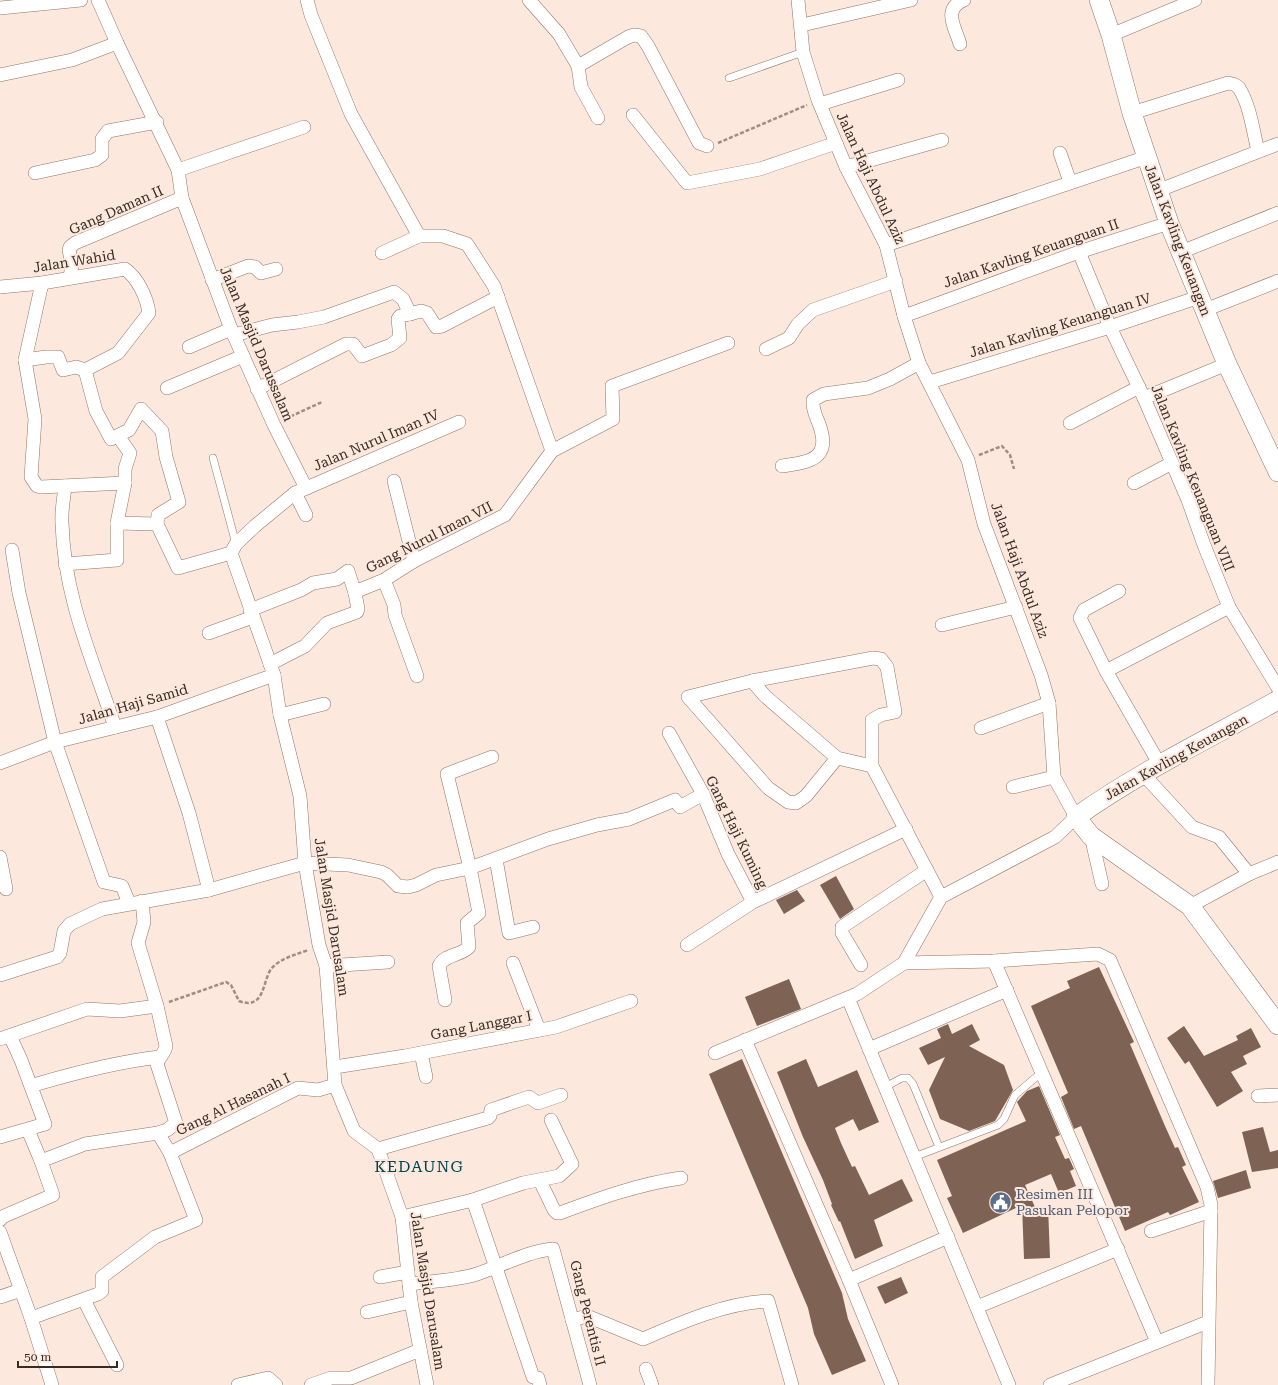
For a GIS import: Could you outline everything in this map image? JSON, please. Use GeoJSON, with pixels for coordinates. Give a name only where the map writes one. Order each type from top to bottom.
{"type":"FeatureCollection","features":[{"type":"Feature","properties":{"kind":"street"},"geometry":{"type":"LineString","coordinates":[[6,8],[81,0]]}},
{"type":"Feature","properties":{"kind":"street","name":"Jalan Masjid Darussalam"},"geometry":{"type":"LineString","coordinates":[[98,0],[117,43],[157,122],[178,170],[182,198],[212,280],[232,332],[274,425],[300,490],[306,515]]}},
{"type":"Feature","properties":{"kind":"street"},"geometry":{"type":"LineString","coordinates":[[307,0],[311,15],[351,114],[419,236]]}},
{"type":"Feature","properties":{"kind":"street"},"geometry":{"type":"LineString","coordinates":[[529,0],[559,34],[578,66],[581,87],[598,118]]}},
{"type":"Feature","properties":{"kind":"street","name":"Jalan Haji Abdul Aziz"},"geometry":{"type":"LineString","coordinates":[[798,0],[802,25],[803,52],[819,102],[846,167],[886,245],[904,316],[918,363],[930,382],[968,460],[984,524],[1041,675],[1050,704],[1054,776],[1076,817]]}},
{"type":"Feature","properties":{"kind":"street"},"geometry":{"type":"LineString","coordinates":[[802,25],[911,0]]}},
{"type":"Feature","properties":{"kind":"street"},"geometry":{"type":"LineString","coordinates":[[960,44],[951,16],[952,10],[957,3],[963,0]]}},
{"type":"Feature","properties":{"kind":"street","name":"Jalan Kavling Keuangan"},"geometry":{"type":"LineString","coordinates":[[1099,0],[1111,35],[1132,113],[1169,223],[1227,364],[1278,472]]}},
{"type":"Feature","properties":{"kind":"street"},"geometry":{"type":"LineString","coordinates":[[1111,35],[1195,0]]}},
{"type":"Feature","properties":{"kind":"street"},"geometry":{"type":"LineString","coordinates":[[578,66],[628,37],[634,35],[641,36],[648,46],[699,143],[707,146]]}},
{"type":"Feature","properties":{"kind":"street"},"geometry":{"type":"LineString","coordinates":[[0,75],[72,60],[117,43]]}},
{"type":"Feature","properties":{"kind":"street"},"geometry":{"type":"LineString","coordinates":[[819,102],[898,80]]}},
{"type":"Feature","properties":{"kind":"street"},"geometry":{"type":"LineString","coordinates":[[1132,113],[1228,83],[1234,84],[1238,87],[1245,102],[1258,151]]}},
{"type":"Feature","properties":{"kind":"street"},"geometry":{"type":"LineString","coordinates":[[633,115],[687,183],[760,169],[836,143]]}},
{"type":"Feature","properties":{"kind":"street"},"geometry":{"type":"LineString","coordinates":[[35,173],[95,160],[102,155],[102,139],[108,131],[157,122]]}},
{"type":"Feature","properties":{"kind":"street"},"geometry":{"type":"LineString","coordinates":[[178,170],[304,127]]}},
{"type":"Feature","properties":{"kind":"street"},"geometry":{"type":"LineString","coordinates":[[846,167],[942,140]]}},
{"type":"Feature","properties":{"kind":"street"},"geometry":{"type":"LineString","coordinates":[[1158,191],[1278,144]]}},
{"type":"Feature","properties":{"kind":"street"},"geometry":{"type":"LineString","coordinates":[[1060,153],[1070,182]]}},
{"type":"Feature","properties":{"kind":"street"},"geometry":{"type":"LineString","coordinates":[[886,245],[1147,157]]}},
{"type":"Feature","properties":{"kind":"street","name":"Gang Daman II"},"geometry":{"type":"LineString","coordinates":[[70,278],[72,264],[69,250],[75,243],[182,198]]}},
{"type":"Feature","properties":{"kind":"street"},"geometry":{"type":"LineString","coordinates":[[1181,252],[1278,213]]}},
{"type":"Feature","properties":{"kind":"street","name":"Jalan Kavling Keuanguan II"},"geometry":{"type":"LineString","coordinates":[[904,316],[1079,252],[1169,223]]}},
{"type":"Feature","properties":{"kind":"street"},"geometry":{"type":"LineString","coordinates":[[382,253],[419,236],[443,236],[467,244],[494,286],[552,450]]}},
{"type":"Feature","properties":{"kind":"street","name":"Jalan Kavling Keuanguan VIII"},"geometry":{"type":"LineString","coordinates":[[1079,252],[1110,327],[1172,462],[1229,607],[1278,688]]}},
{"type":"Feature","properties":{"kind":"street"},"geometry":{"type":"LineString","coordinates":[[212,280],[248,266],[255,267],[260,273],[276,269]]}},
{"type":"Feature","properties":{"kind":"street","name":"Jalan Wahid"},"geometry":{"type":"LineString","coordinates":[[0,287],[42,283],[125,269],[130,273],[138,283],[148,305],[149,313],[118,353],[85,370]]}},
{"type":"Feature","properties":{"kind":"street"},"geometry":{"type":"LineString","coordinates":[[766,349],[790,338],[798,324],[813,310],[896,281]]}},
{"type":"Feature","properties":{"kind":"street","name":"Jalan Kavling Keuanguan IV"},"geometry":{"type":"LineString","coordinates":[[930,382],[1110,327],[1278,281]]}},
{"type":"Feature","properties":{"kind":"street"},"geometry":{"type":"LineString","coordinates":[[42,283],[25,360],[36,419],[32,452],[32,479],[38,487],[125,483]]}},
{"type":"Feature","properties":{"kind":"street"},"geometry":{"type":"LineString","coordinates":[[189,347],[232,332],[324,317],[394,292],[403,299],[410,314]]}},
{"type":"Feature","properties":{"kind":"street"},"geometry":{"type":"LineString","coordinates":[[257,389],[346,344],[353,344],[362,356],[391,345],[400,338],[398,319],[400,316],[421,311],[427,313],[436,327],[442,326],[498,297]]}},
{"type":"Feature","properties":{"kind":"street","name":"Gang Nurul Iman VII"},"geometry":{"type":"LineString","coordinates":[[355,593],[384,580],[414,561],[505,515],[552,450],[613,419],[612,386],[728,343]]}},
{"type":"Feature","properties":{"kind":"street"},"geometry":{"type":"LineString","coordinates":[[167,388],[243,356]]}},
{"type":"Feature","properties":{"kind":"street"},"geometry":{"type":"LineString","coordinates":[[25,360],[58,357],[63,370],[76,367],[85,370],[96,411],[111,439],[129,430],[141,409],[162,431],[166,457],[179,502],[158,515],[157,524],[178,568],[234,549],[255,526],[300,490]]}},
{"type":"Feature","properties":{"kind":"street"},"geometry":{"type":"LineString","coordinates":[[782,466],[806,462],[818,456],[821,452],[824,437],[812,406],[813,400],[816,396],[868,388],[890,379],[918,363]]}},
{"type":"Feature","properties":{"kind":"street"},"geometry":{"type":"LineString","coordinates":[[1070,423],[1141,392],[1227,364]]}},
{"type":"Feature","properties":{"kind":"street","name":"Jalan Nurul Iman IV"},"geometry":{"type":"LineString","coordinates":[[300,490],[459,422]]}},
{"type":"Feature","properties":{"kind":"street"},"geometry":{"type":"LineString","coordinates":[[65,564],[117,560],[117,523],[125,483],[125,469],[130,453],[118,436]]}},
{"type":"Feature","properties":{"kind":"street"},"geometry":{"type":"LineString","coordinates":[[1134,483],[1172,462]]}},
{"type":"Feature","properties":{"kind":"street"},"geometry":{"type":"LineString","coordinates":[[394,481],[414,561]]}},
{"type":"Feature","properties":{"kind":"street"},"geometry":{"type":"LineString","coordinates":[[65,486],[62,521],[65,564],[80,627],[115,727]]}},
{"type":"Feature","properties":{"kind":"street"},"geometry":{"type":"LineString","coordinates":[[117,523],[157,524]]}},
{"type":"Feature","properties":{"kind":"street"},"geometry":{"type":"LineString","coordinates":[[210,633],[251,613],[301,590],[313,583],[337,578],[348,572],[355,593],[358,609],[357,612],[327,623],[305,646],[272,670],[251,613],[234,549]]}},
{"type":"Feature","properties":{"kind":"street"},"geometry":{"type":"LineString","coordinates":[[12,550],[19,593],[55,742],[104,882],[122,886],[135,902],[144,922],[138,943],[157,1006],[166,1046],[165,1050],[159,1056],[157,1064],[176,1123],[167,1130],[158,1133],[85,1144],[41,1161]]}},
{"type":"Feature","properties":{"kind":"street"},"geometry":{"type":"LineString","coordinates":[[384,580],[394,605],[395,615],[417,676]]}},
{"type":"Feature","properties":{"kind":"street"},"geometry":{"type":"LineString","coordinates":[[1119,591],[1088,606],[1082,611],[1080,621],[1106,671],[1160,765]]}},
{"type":"Feature","properties":{"kind":"street"},"geometry":{"type":"LineString","coordinates":[[942,625],[1016,607]]}},
{"type":"Feature","properties":{"kind":"street"},"geometry":{"type":"LineString","coordinates":[[1106,671],[1229,607]]}},
{"type":"Feature","properties":{"kind":"street"},"geometry":{"type":"LineString","coordinates":[[837,758],[806,796],[796,803],[788,802],[768,788],[688,697],[752,681],[873,658],[881,659],[887,667],[895,712],[881,715],[872,720],[872,766],[941,897]]}},
{"type":"Feature","properties":{"kind":"street","name":"Jalan Haji Samid"},"geometry":{"type":"LineString","coordinates":[[1,761],[55,742],[157,717],[272,670]]}},
{"type":"Feature","properties":{"kind":"street","name":"Jalan Masjid Darusalam"},"geometry":{"type":"LineString","coordinates":[[272,670],[280,715],[300,796],[305,863],[319,945],[326,966],[335,1067],[335,1085],[354,1131],[378,1149],[402,1217],[411,1302],[427,1385]]}},
{"type":"Feature","properties":{"kind":"street"},"geometry":{"type":"LineString","coordinates":[[752,681],[765,696],[837,758],[872,766]]}},
{"type":"Feature","properties":{"kind":"street","name":"Jalan Kavling Keuangan"},"geometry":{"type":"LineString","coordinates":[[1076,817],[1104,797],[1143,774],[1278,700]]}},
{"type":"Feature","properties":{"kind":"street"},"geometry":{"type":"LineString","coordinates":[[280,715],[324,704]]}},
{"type":"Feature","properties":{"kind":"street"},"geometry":{"type":"LineString","coordinates":[[981,728],[1050,704]]}},
{"type":"Feature","properties":{"kind":"street"},"geometry":{"type":"LineString","coordinates":[[157,717],[189,813],[209,890]]}},
{"type":"Feature","properties":{"kind":"street","name":"Gang Haji Kuming"},"geometry":{"type":"LineString","coordinates":[[669,733],[703,794],[728,854],[753,902],[906,829]]}},
{"type":"Feature","properties":{"kind":"street"},"geometry":{"type":"LineString","coordinates":[[445,1000],[439,966],[445,959],[466,951],[469,947],[467,923],[479,913],[470,868],[447,774],[492,757]]}},
{"type":"Feature","properties":{"kind":"street"},"geometry":{"type":"LineString","coordinates":[[1143,774],[1192,827],[1219,837],[1249,874]]}},
{"type":"Feature","properties":{"kind":"street"},"geometry":{"type":"LineString","coordinates":[[1013,787],[1054,776]]}},
{"type":"Feature","properties":{"kind":"street"},"geometry":{"type":"LineString","coordinates":[[0,975],[57,957],[60,953],[64,931],[70,924],[102,909],[209,890],[305,863],[348,865],[381,872],[387,875],[398,886],[408,887],[436,876],[470,868],[548,839],[597,825],[629,819],[675,800],[680,807],[703,794]]}},
{"type":"Feature","properties":{"kind":"street"},"geometry":{"type":"LineString","coordinates":[[714,1053],[857,994],[904,963],[941,897],[1056,837],[1076,817],[1091,836],[1190,906],[1278,1025]]}},
{"type":"Feature","properties":{"kind":"street"},"geometry":{"type":"LineString","coordinates":[[1091,836],[1102,884]]}},
{"type":"Feature","properties":{"kind":"street"},"geometry":{"type":"LineString","coordinates":[[0,857],[6,889]]}},
{"type":"Feature","properties":{"kind":"street"},"geometry":{"type":"LineString","coordinates":[[496,859],[508,932],[511,934],[533,927]]}},
{"type":"Feature","properties":{"kind":"street"},"geometry":{"type":"LineString","coordinates":[[1190,906],[1249,874],[1278,862]]}},
{"type":"Feature","properties":{"kind":"street"},"geometry":{"type":"LineString","coordinates":[[861,964],[842,933],[842,926],[927,870]]}},
{"type":"Feature","properties":{"kind":"street"},"geometry":{"type":"LineString","coordinates":[[688,946],[753,902]]}},
{"type":"Feature","properties":{"kind":"street"},"geometry":{"type":"LineString","coordinates":[[904,963],[994,961],[1098,954],[1110,960],[1206,1188],[1211,1211],[1208,1385]]}},
{"type":"Feature","properties":{"kind":"street"},"geometry":{"type":"LineString","coordinates":[[994,961],[1157,1342]]}},
{"type":"Feature","properties":{"kind":"street"},"geometry":{"type":"LineString","coordinates":[[326,966],[388,962]]}},
{"type":"Feature","properties":{"kind":"street"},"geometry":{"type":"LineString","coordinates":[[513,963],[539,1030]]}},
{"type":"Feature","properties":{"kind":"street"},"geometry":{"type":"LineString","coordinates":[[869,1049],[1007,990]]}},
{"type":"Feature","properties":{"kind":"street"},"geometry":{"type":"LineString","coordinates":[[848,998],[1009,1385]]}},
{"type":"Feature","properties":{"kind":"street","name":"Gang Langgar I"},"geometry":{"type":"LineString","coordinates":[[335,1067],[421,1053],[556,1027],[631,1000]]}},
{"type":"Feature","properties":{"kind":"street"},"geometry":{"type":"LineString","coordinates":[[0,1137],[28,1130],[44,1124],[22,1060],[5,1038],[87,1009],[120,1011],[157,1006]]}},
{"type":"Feature","properties":{"kind":"street"},"geometry":{"type":"LineString","coordinates":[[745,1040],[849,1280],[892,1385]]}},
{"type":"Feature","properties":{"kind":"street"},"geometry":{"type":"LineString","coordinates":[[421,1053],[426,1077]]}},
{"type":"Feature","properties":{"kind":"street"},"geometry":{"type":"LineString","coordinates":[[37,1084],[78,1072],[121,1062],[159,1056]]}},
{"type":"Feature","properties":{"kind":"street","name":"Gang Al Hasanah I"},"geometry":{"type":"LineString","coordinates":[[170,1153],[298,1088],[318,1090],[335,1085]]}},
{"type":"Feature","properties":{"kind":"street"},"geometry":{"type":"LineString","coordinates":[[378,1149],[488,1118],[491,1110],[529,1098],[538,1103],[561,1095]]}},
{"type":"Feature","properties":{"kind":"street"},"geometry":{"type":"LineString","coordinates":[[1258,1096],[1278,1095]]}},
{"type":"Feature","properties":{"kind":"street"},"geometry":{"type":"LineString","coordinates":[[402,1217],[473,1200],[523,1184],[559,1176],[572,1164],[551,1120]]}},
{"type":"Feature","properties":{"kind":"street"},"geometry":{"type":"LineString","coordinates":[[0,1220],[2,1217],[53,1195],[28,1130]]}},
{"type":"Feature","properties":{"kind":"street"},"geometry":{"type":"LineString","coordinates":[[31,1318],[100,1293],[102,1291],[102,1278],[155,1237],[196,1220],[170,1153],[158,1133]]}},
{"type":"Feature","properties":{"kind":"street"},"geometry":{"type":"LineString","coordinates":[[540,1181],[554,1210],[557,1213],[560,1213],[628,1189],[649,1183],[681,1178]]}},
{"type":"Feature","properties":{"kind":"street"},"geometry":{"type":"LineString","coordinates":[[473,1200],[497,1267],[533,1377],[538,1378],[540,1385]]}},
{"type":"Feature","properties":{"kind":"street"},"geometry":{"type":"LineString","coordinates":[[1151,1231],[1211,1211]]}},
{"type":"Feature","properties":{"kind":"street"},"geometry":{"type":"LineString","coordinates":[[0,1232],[31,1318],[52,1385]]}},
{"type":"Feature","properties":{"kind":"street"},"geometry":{"type":"LineString","coordinates":[[849,1280],[948,1237]]}},
{"type":"Feature","properties":{"kind":"street","name":"Gang Perentis II"},"geometry":{"type":"LineString","coordinates":[[497,1267],[524,1256],[553,1249],[556,1253],[572,1320],[590,1385]]}},
{"type":"Feature","properties":{"kind":"street"},"geometry":{"type":"LineString","coordinates":[[977,1307],[1118,1249]]}},
{"type":"Feature","properties":{"kind":"street"},"geometry":{"type":"LineString","coordinates":[[380,1277],[456,1278],[497,1267]]}},
{"type":"Feature","properties":{"kind":"street"},"geometry":{"type":"LineString","coordinates":[[0,1297],[21,1290]]}},
{"type":"Feature","properties":{"kind":"street"},"geometry":{"type":"LineString","coordinates":[[84,1300],[118,1365]]}},
{"type":"Feature","properties":{"kind":"street"},"geometry":{"type":"LineString","coordinates":[[572,1320],[587,1316],[643,1340],[686,1321],[751,1302],[768,1301],[790,1384]]}},
{"type":"Feature","properties":{"kind":"street"},"geometry":{"type":"LineString","coordinates":[[367,1312],[411,1302]]}},
{"type":"Feature","properties":{"kind":"street"},"geometry":{"type":"LineString","coordinates":[[1050,1385],[1208,1322]]}},
{"type":"Feature","properties":{"kind":"street"},"geometry":{"type":"LineString","coordinates":[[311,1385],[331,1378],[351,1378],[420,1350]]}},
{"type":"Feature","properties":{"kind":"street"},"geometry":{"type":"LineString","coordinates":[[646,1369],[652,1385]]}},
{"type":"Feature","properties":{"kind":"street"},"geometry":{"type":"LineString","coordinates":[[238,1385],[268,1378],[276,1385]]}},
{"type":"Feature","properties":{"kind":"lane"},"geometry":{"type":"LineString","coordinates":[[729,78],[803,52]]}},
{"type":"Feature","properties":{"kind":"lane"},"geometry":{"type":"LineString","coordinates":[[213,458],[234,549]]}},
{"type":"Feature","properties":{"kind":"lane"},"geometry":{"type":"LineString","coordinates":[[914,1156],[998,1125],[1004,1119],[1015,1095],[1042,1072]]}},
{"type":"Feature","properties":{"kind":"lane"},"geometry":{"type":"LineString","coordinates":[[885,1087],[902,1078],[908,1078],[913,1084],[938,1147]]}},
{"type":"Feature","properties":{"kind":"path"},"geometry":{"type":"LineString","coordinates":[[707,146],[819,102]]}},
{"type":"Feature","properties":{"kind":"path"},"geometry":{"type":"LineString","coordinates":[[274,425],[322,402]]}},
{"type":"Feature","properties":{"kind":"path"},"geometry":{"type":"LineString","coordinates":[[968,460],[1002,446],[1010,456],[1014,469]]}},
{"type":"Feature","properties":{"kind":"path"},"geometry":{"type":"LineString","coordinates":[[157,1006],[226,982],[231,985],[239,1001],[253,1001],[263,994],[268,975],[274,966],[281,960],[319,945]]}},
{"type":"Feature","properties":{"kind":"building"},"geometry":{"type":"Polygon","coordinates":[[[836,876],[854,909],[840,919],[820,885],[836,876]]]}},
{"type":"Feature","properties":{"kind":"building"},"geometry":{"type":"Polygon","coordinates":[[[797,890],[805,901],[784,914],[776,900],[797,890]]]}},
{"type":"Feature","properties":{"kind":"building"},"geometry":{"type":"Polygon","coordinates":[[[1099,967],[1134,1042],[1130,1044],[1175,1148],[1178,1147],[1186,1165],[1182,1167],[1199,1202],[1170,1215],[1168,1212],[1125,1231],[1081,1126],[1074,1129],[1061,1097],[1068,1093],[1031,1006],[1070,988],[1067,981],[1099,967]]]}},
{"type":"Feature","properties":{"kind":"building"},"geometry":{"type":"Polygon","coordinates":[[[789,979],[801,1009],[757,1026],[745,997],[789,979]]]}},
{"type":"Feature","properties":{"kind":"building"},"geometry":{"type":"Polygon","coordinates":[[[948,1024],[952,1034],[972,1024],[980,1040],[969,1046],[1004,1065],[1013,1090],[995,1121],[969,1131],[940,1119],[929,1090],[945,1057],[928,1065],[919,1048],[941,1038],[937,1029],[948,1024]]]}},
{"type":"Feature","properties":{"kind":"building"},"geometry":{"type":"Polygon","coordinates":[[[1184,1026],[1204,1056],[1238,1040],[1236,1036],[1251,1028],[1261,1047],[1243,1056],[1247,1064],[1231,1072],[1243,1091],[1217,1107],[1189,1061],[1185,1064],[1167,1038],[1184,1026]]]}},
{"type":"Feature","properties":{"kind":"building"},"geometry":{"type":"Polygon","coordinates":[[[742,1059],[842,1293],[848,1319],[866,1361],[832,1375],[814,1334],[808,1308],[709,1074],[742,1059]]]}},
{"type":"Feature","properties":{"kind":"building"},"geometry":{"type":"Polygon","coordinates":[[[806,1059],[818,1087],[857,1070],[879,1122],[859,1131],[853,1119],[835,1128],[841,1143],[852,1167],[855,1166],[869,1195],[902,1179],[913,1201],[874,1220],[883,1246],[855,1259],[840,1221],[839,1222],[831,1205],[832,1204],[823,1180],[803,1137],[777,1072],[806,1059]]]}},
{"type":"Feature","properties":{"kind":"building"},"geometry":{"type":"Polygon","coordinates":[[[1039,1086],[1060,1135],[1055,1137],[1065,1159],[1069,1158],[1074,1169],[1070,1171],[1076,1186],[1059,1193],[1051,1174],[1025,1185],[1035,1207],[1048,1206],[1050,1258],[1024,1259],[1022,1205],[963,1233],[947,1198],[952,1196],[937,1160],[1026,1121],[1017,1102],[1027,1091],[1039,1086]]]}},
{"type":"Feature","properties":{"kind":"building"},"geometry":{"type":"Polygon","coordinates":[[[1263,1127],[1270,1152],[1278,1150],[1278,1168],[1252,1172],[1242,1132],[1263,1127]]]}},
{"type":"Feature","properties":{"kind":"building"},"geometry":{"type":"Polygon","coordinates":[[[1246,1170],[1251,1188],[1218,1198],[1213,1181],[1246,1170]]]}},
{"type":"Feature","properties":{"kind":"building"},"geometry":{"type":"Polygon","coordinates":[[[901,1277],[908,1293],[885,1304],[877,1287],[901,1277]]]}},
{"type":"Feature","properties":{"kind":"place","name":"Resimen III Pasukan Pelopor"},"geometry":{"type":"Point","coordinates":[1001,1202]}},
{"type":"Feature","properties":{"kind":"district","name":"KEDAUNG"},"geometry":{"type":"Point","coordinates":[419,1166]}}]}
